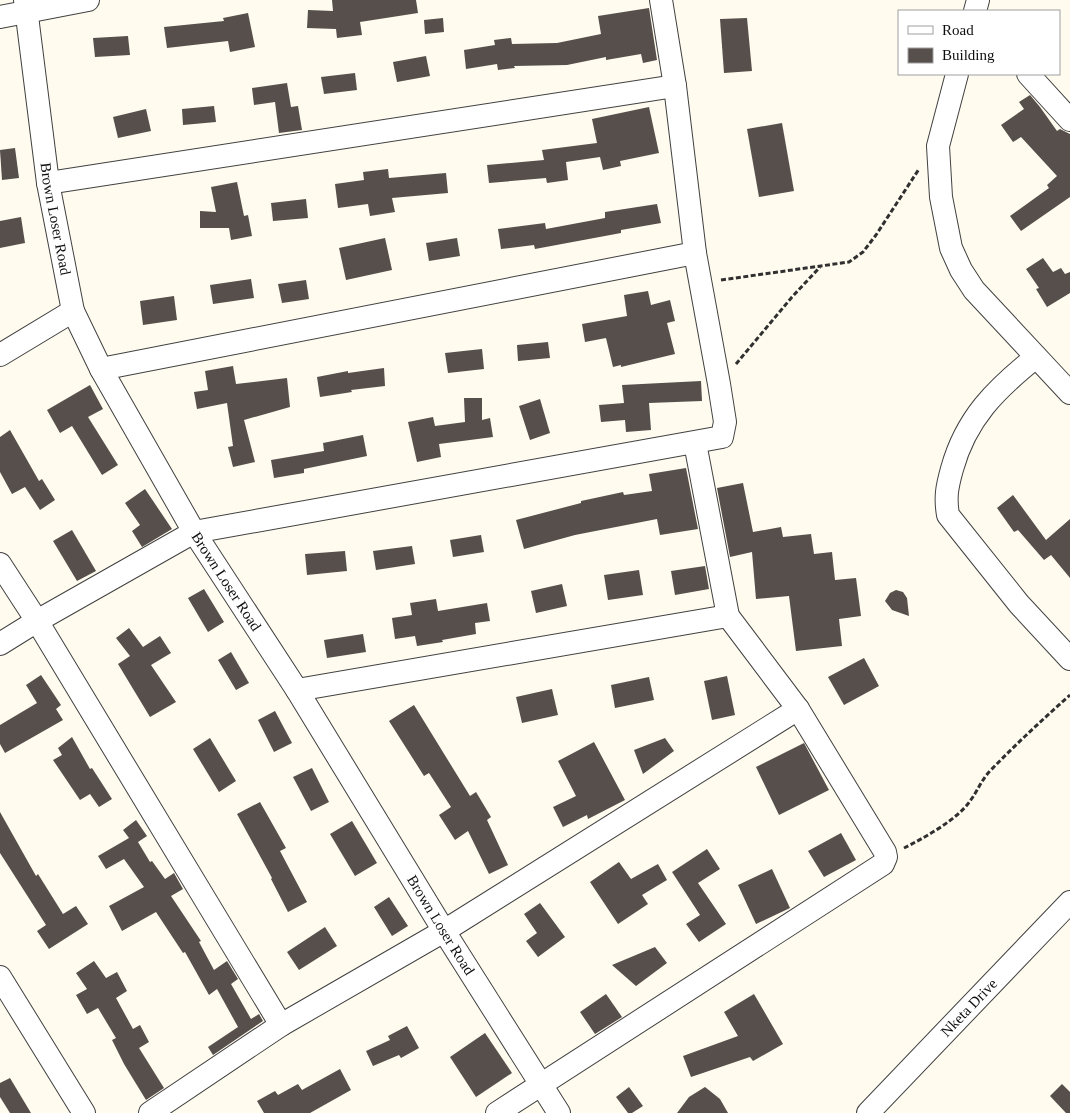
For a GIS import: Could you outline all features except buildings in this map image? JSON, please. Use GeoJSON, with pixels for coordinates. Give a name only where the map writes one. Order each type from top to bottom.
{"type":"FeatureCollection","features":[{"type":"Feature","properties":{"kind":"street"},"geometry":{"type":"LineString","coordinates":[[0,17],[26,6],[88,0]]}},
{"type":"Feature","properties":{"kind":"street"},"geometry":{"type":"LineString","coordinates":[[0,644],[194,532],[722,437],[724,422],[719,384],[695,253],[675,86],[661,0]]}},
{"type":"Feature","properties":{"kind":"street","name":"Brown Loser Road"},"geometry":{"type":"LineString","coordinates":[[26,6],[48,183],[74,311],[101,369],[194,532],[296,690],[444,931],[559,1113]]}},
{"type":"Feature","properties":{"kind":"street"},"geometry":{"type":"LineString","coordinates":[[957,75],[938,146],[941,196],[951,248],[961,270],[974,290],[1070,394]]}},
{"type":"Feature","properties":{"kind":"street"},"geometry":{"type":"LineString","coordinates":[[1029,75],[1070,120]]}},
{"type":"Feature","properties":{"kind":"street"},"geometry":{"type":"LineString","coordinates":[[48,183],[675,86]]}},
{"type":"Feature","properties":{"kind":"street"},"geometry":{"type":"LineString","coordinates":[[101,369],[695,253]]}},
{"type":"Feature","properties":{"kind":"street"},"geometry":{"type":"LineString","coordinates":[[0,355],[74,311]]}},
{"type":"Feature","properties":{"kind":"street"},"geometry":{"type":"LineString","coordinates":[[1036,357],[1005,382],[984,406],[966,432],[954,461],[945,499],[948,515],[1019,604],[1070,659]]}},
{"type":"Feature","properties":{"kind":"street"},"geometry":{"type":"LineString","coordinates":[[497,1113],[883,864],[886,857],[885,852],[798,709],[728,616],[695,443]]}},
{"type":"Feature","properties":{"kind":"street"},"geometry":{"type":"LineString","coordinates":[[0,564],[38,621],[281,1026]]}},
{"type":"Feature","properties":{"kind":"street"},"geometry":{"type":"LineString","coordinates":[[296,690],[728,616]]}},
{"type":"Feature","properties":{"kind":"street"},"geometry":{"type":"LineString","coordinates":[[150,1113],[281,1026],[444,931],[798,709]]}},
{"type":"Feature","properties":{"kind":"street","name":"Nketa Drive"},"geometry":{"type":"LineString","coordinates":[[868,1113],[1070,902]]}},
{"type":"Feature","properties":{"kind":"street"},"geometry":{"type":"LineString","coordinates":[[0,977],[84,1113]]}},
{"type":"Feature","properties":{"kind":"path"},"geometry":{"type":"LineString","coordinates":[[701,283],[849,262],[863,252],[919,169],[938,146]]}},
{"type":"Feature","properties":{"kind":"path"},"geometry":{"type":"LineString","coordinates":[[719,384],[769,323],[821,267]]}},
{"type":"Feature","properties":{"kind":"path"},"geometry":{"type":"LineString","coordinates":[[886,857],[924,838],[960,812],[970,802],[987,774],[1070,695]]}}]}
